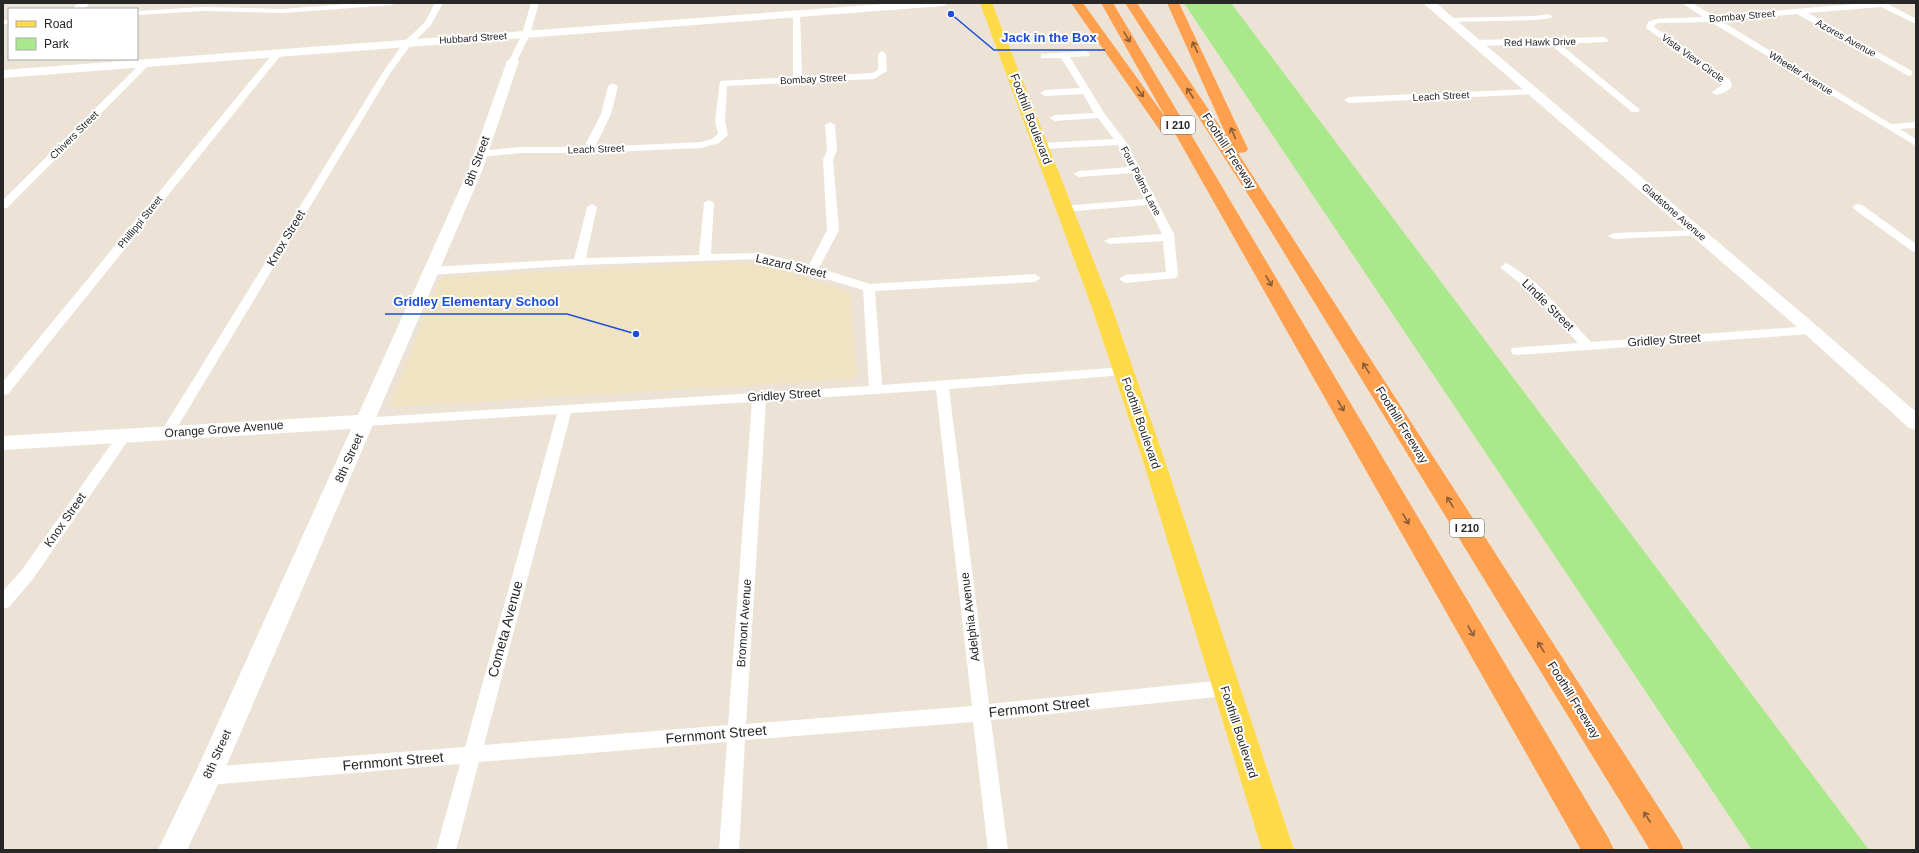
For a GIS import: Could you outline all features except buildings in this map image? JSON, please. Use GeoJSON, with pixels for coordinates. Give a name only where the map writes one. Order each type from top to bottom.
{"type":"FeatureCollection","features":[{"type":"Feature","properties":{"kind":"highway"},"geometry":{"type":"LineString","coordinates":[[1077,3],[1250,248]]}},
{"type":"Feature","properties":{"kind":"highway","name":"I 210"},"geometry":{"type":"LineString","coordinates":[[1107,3],[1598,850]]}},
{"type":"Feature","properties":{"kind":"highway","name":"Foothill Freeway"},"geometry":{"type":"LineString","coordinates":[[1131,3],[1265,207],[1668,850]]}},
{"type":"Feature","properties":{"kind":"highway"},"geometry":{"type":"LineString","coordinates":[[1173,3],[1199,57],[1265,207]]}},
{"type":"Feature","properties":{"kind":"main road","name":"Foothill Boulevard"},"geometry":{"type":"LineString","coordinates":[[986,3],[1042,146],[1124,371],[1278,850]]}},
{"type":"Feature","properties":{"kind":"street"},"geometry":{"type":"LineString","coordinates":[[239,10],[250,3]]}},
{"type":"Feature","properties":{"kind":"street"},"geometry":{"type":"LineString","coordinates":[[138,13],[203,9],[282,11],[392,3]]}},
{"type":"Feature","properties":{"kind":"street","name":"Knox Street"},"geometry":{"type":"LineString","coordinates":[[167,433],[387,72],[407,44],[428,22],[438,3]]}},
{"type":"Feature","properties":{"kind":"street"},"geometry":{"type":"LineString","coordinates":[[514,62],[526,34],[534,3]]}},
{"type":"Feature","properties":{"kind":"street","name":"Hubbard Street"},"geometry":{"type":"LineString","coordinates":[[8,73],[145,64],[943,3]]}},
{"type":"Feature","properties":{"kind":"street","name":"Gladstone Avenue"},"geometry":{"type":"LineString","coordinates":[[1430,3],[1812,330],[1916,424]]}},
{"type":"Feature","properties":{"kind":"street","name":"Wheeler Avenue"},"geometry":{"type":"LineString","coordinates":[[1686,3],[1916,143]]}},
{"type":"Feature","properties":{"kind":"street","name":"Azores Avenue"},"geometry":{"type":"LineString","coordinates":[[1783,3],[1909,73]]}},
{"type":"Feature","properties":{"kind":"street"},"geometry":{"type":"LineString","coordinates":[[1881,4],[1916,22]]}},
{"type":"Feature","properties":{"kind":"street","name":"Bombay Street"},"geometry":{"type":"LineString","coordinates":[[1651,24],[1656,21],[1713,19],[1881,4]]}},
{"type":"Feature","properties":{"kind":"street"},"geometry":{"type":"LineString","coordinates":[[796,14],[798,80]]}},
{"type":"Feature","properties":{"kind":"street"},"geometry":{"type":"LineString","coordinates":[[1450,20],[1536,18],[1548,16]]}},
{"type":"Feature","properties":{"kind":"street","name":"Vista View Circle"},"geometry":{"type":"LineString","coordinates":[[1651,24],[1650,28],[1727,82],[1727,86],[1717,92]]}},
{"type":"Feature","properties":{"kind":"street","name":"Red Hawk Drive"},"geometry":{"type":"LineString","coordinates":[[1476,43],[1604,40]]}},
{"type":"Feature","properties":{"kind":"street"},"geometry":{"type":"LineString","coordinates":[[1552,41],[1635,110]]}},
{"type":"Feature","properties":{"kind":"street","name":"Phillippi Street"},"geometry":{"type":"LineString","coordinates":[[3,391],[278,53]]}},
{"type":"Feature","properties":{"kind":"street","name":"Bombay Street"},"geometry":{"type":"LineString","coordinates":[[711,143],[719,140],[723,135],[720,121],[724,83],[874,76],[883,71],[882,54]]}},
{"type":"Feature","properties":{"kind":"street"},"geometry":{"type":"LineString","coordinates":[[1044,56],[1086,54]]}},
{"type":"Feature","properties":{"kind":"street","name":"Four Palms Lane"},"geometry":{"type":"LineString","coordinates":[[1064,55],[1100,115],[1121,142],[1168,237],[1172,275],[1125,279]]}},
{"type":"Feature","properties":{"kind":"street"},"geometry":{"type":"LineString","coordinates":[[3,81],[8,73],[26,60]]}},
{"type":"Feature","properties":{"kind":"street","name":"8th Street"},"geometry":{"type":"LineString","coordinates":[[172,850],[208,776],[366,421],[430,271],[475,171],[514,62]]}},
{"type":"Feature","properties":{"kind":"street","name":"Chivers Street"},"geometry":{"type":"LineString","coordinates":[[3,206],[145,64]]}},
{"type":"Feature","properties":{"kind":"street"},"geometry":{"type":"LineString","coordinates":[[588,150],[606,114],[613,86]]}},
{"type":"Feature","properties":{"kind":"street"},"geometry":{"type":"LineString","coordinates":[[1045,93],[1085,91]]}},
{"type":"Feature","properties":{"kind":"street","name":"Leach Street"},"geometry":{"type":"LineString","coordinates":[[1349,100],[1533,92]]}},
{"type":"Feature","properties":{"kind":"street"},"geometry":{"type":"LineString","coordinates":[[1055,118],[1100,115]]}},
{"type":"Feature","properties":{"kind":"street"},"geometry":{"type":"LineString","coordinates":[[812,270],[834,230],[828,160],[832,150],[830,125]]}},
{"type":"Feature","properties":{"kind":"street"},"geometry":{"type":"LineString","coordinates":[[1889,127],[1916,125]]}},
{"type":"Feature","properties":{"kind":"street"},"geometry":{"type":"LineString","coordinates":[[1042,146],[1121,142]]}},
{"type":"Feature","properties":{"kind":"street","name":"Leach Street"},"geometry":{"type":"LineString","coordinates":[[480,154],[521,150],[588,150],[711,143]]}},
{"type":"Feature","properties":{"kind":"street"},"geometry":{"type":"LineString","coordinates":[[1080,174],[1135,170]]}},
{"type":"Feature","properties":{"kind":"street"},"geometry":{"type":"LineString","coordinates":[[1064,209],[1151,202]]}},
{"type":"Feature","properties":{"kind":"street"},"geometry":{"type":"LineString","coordinates":[[705,257],[709,203]]}},
{"type":"Feature","properties":{"kind":"street"},"geometry":{"type":"LineString","coordinates":[[578,262],[592,207]]}},
{"type":"Feature","properties":{"kind":"street"},"geometry":{"type":"LineString","coordinates":[[1858,208],[1916,248]]}},
{"type":"Feature","properties":{"kind":"street"},"geometry":{"type":"LineString","coordinates":[[1614,236],[1698,233]]}},
{"type":"Feature","properties":{"kind":"street"},"geometry":{"type":"LineString","coordinates":[[1110,241],[1168,237]]}},
{"type":"Feature","properties":{"kind":"street","name":"Lazard Street"},"geometry":{"type":"LineString","coordinates":[[430,271],[578,262],[760,256],[812,270],[869,288],[1035,278]]}},
{"type":"Feature","properties":{"kind":"street","name":"Lindie Street"},"geometry":{"type":"LineString","coordinates":[[1506,267],[1533,287],[1587,345]]}},
{"type":"Feature","properties":{"kind":"street"},"geometry":{"type":"LineString","coordinates":[[869,288],[876,390]]}},
{"type":"Feature","properties":{"kind":"street","name":"Gridley Street"},"geometry":{"type":"LineString","coordinates":[[1517,351],[1812,330]]}},
{"type":"Feature","properties":{"kind":"street","name":"Gridley Street"},"geometry":{"type":"LineString","coordinates":[[445,416],[876,390],[1124,371]]}},
{"type":"Feature","properties":{"kind":"street","name":"Adelphia Avenue"},"geometry":{"type":"LineString","coordinates":[[942,385],[998,850]]}},
{"type":"Feature","properties":{"kind":"street","name":"Bromont Avenue"},"geometry":{"type":"LineString","coordinates":[[729,850],[759,397]]}},
{"type":"Feature","properties":{"kind":"street","name":"Cometa Avenue"},"geometry":{"type":"LineString","coordinates":[[446,850],[565,408]]}},
{"type":"Feature","properties":{"kind":"street","name":"Orange Grove Avenue"},"geometry":{"type":"LineString","coordinates":[[3,443],[445,416]]}},
{"type":"Feature","properties":{"kind":"street","name":"Knox Street"},"geometry":{"type":"LineString","coordinates":[[3,602],[27,575],[124,436]]}},
{"type":"Feature","properties":{"kind":"street","name":"Fernmont Street"},"geometry":{"type":"LineString","coordinates":[[208,776],[982,713],[1225,688]]}},
{"type":"Feature","properties":{"kind":"shaded area"},"geometry":{"type":"Polygon","coordinates":[[[742,263],[770,266],[850,292],[857,376],[851,379],[398,407],[390,405],[438,282],[444,277],[742,263]]]}},
{"type":"Feature","properties":{"kind":"green space"},"geometry":{"type":"Polygon","coordinates":[[[1184,3],[1231,3],[1869,850],[1752,850],[1184,3]]]}},
{"type":"Feature","properties":{"kind":"place","name":"Jack in the Box"},"geometry":{"type":"Point","coordinates":[951,14]}},
{"type":"Feature","properties":{"kind":"place","name":"Gridley Elementary School"},"geometry":{"type":"Point","coordinates":[636,334]}}]}
